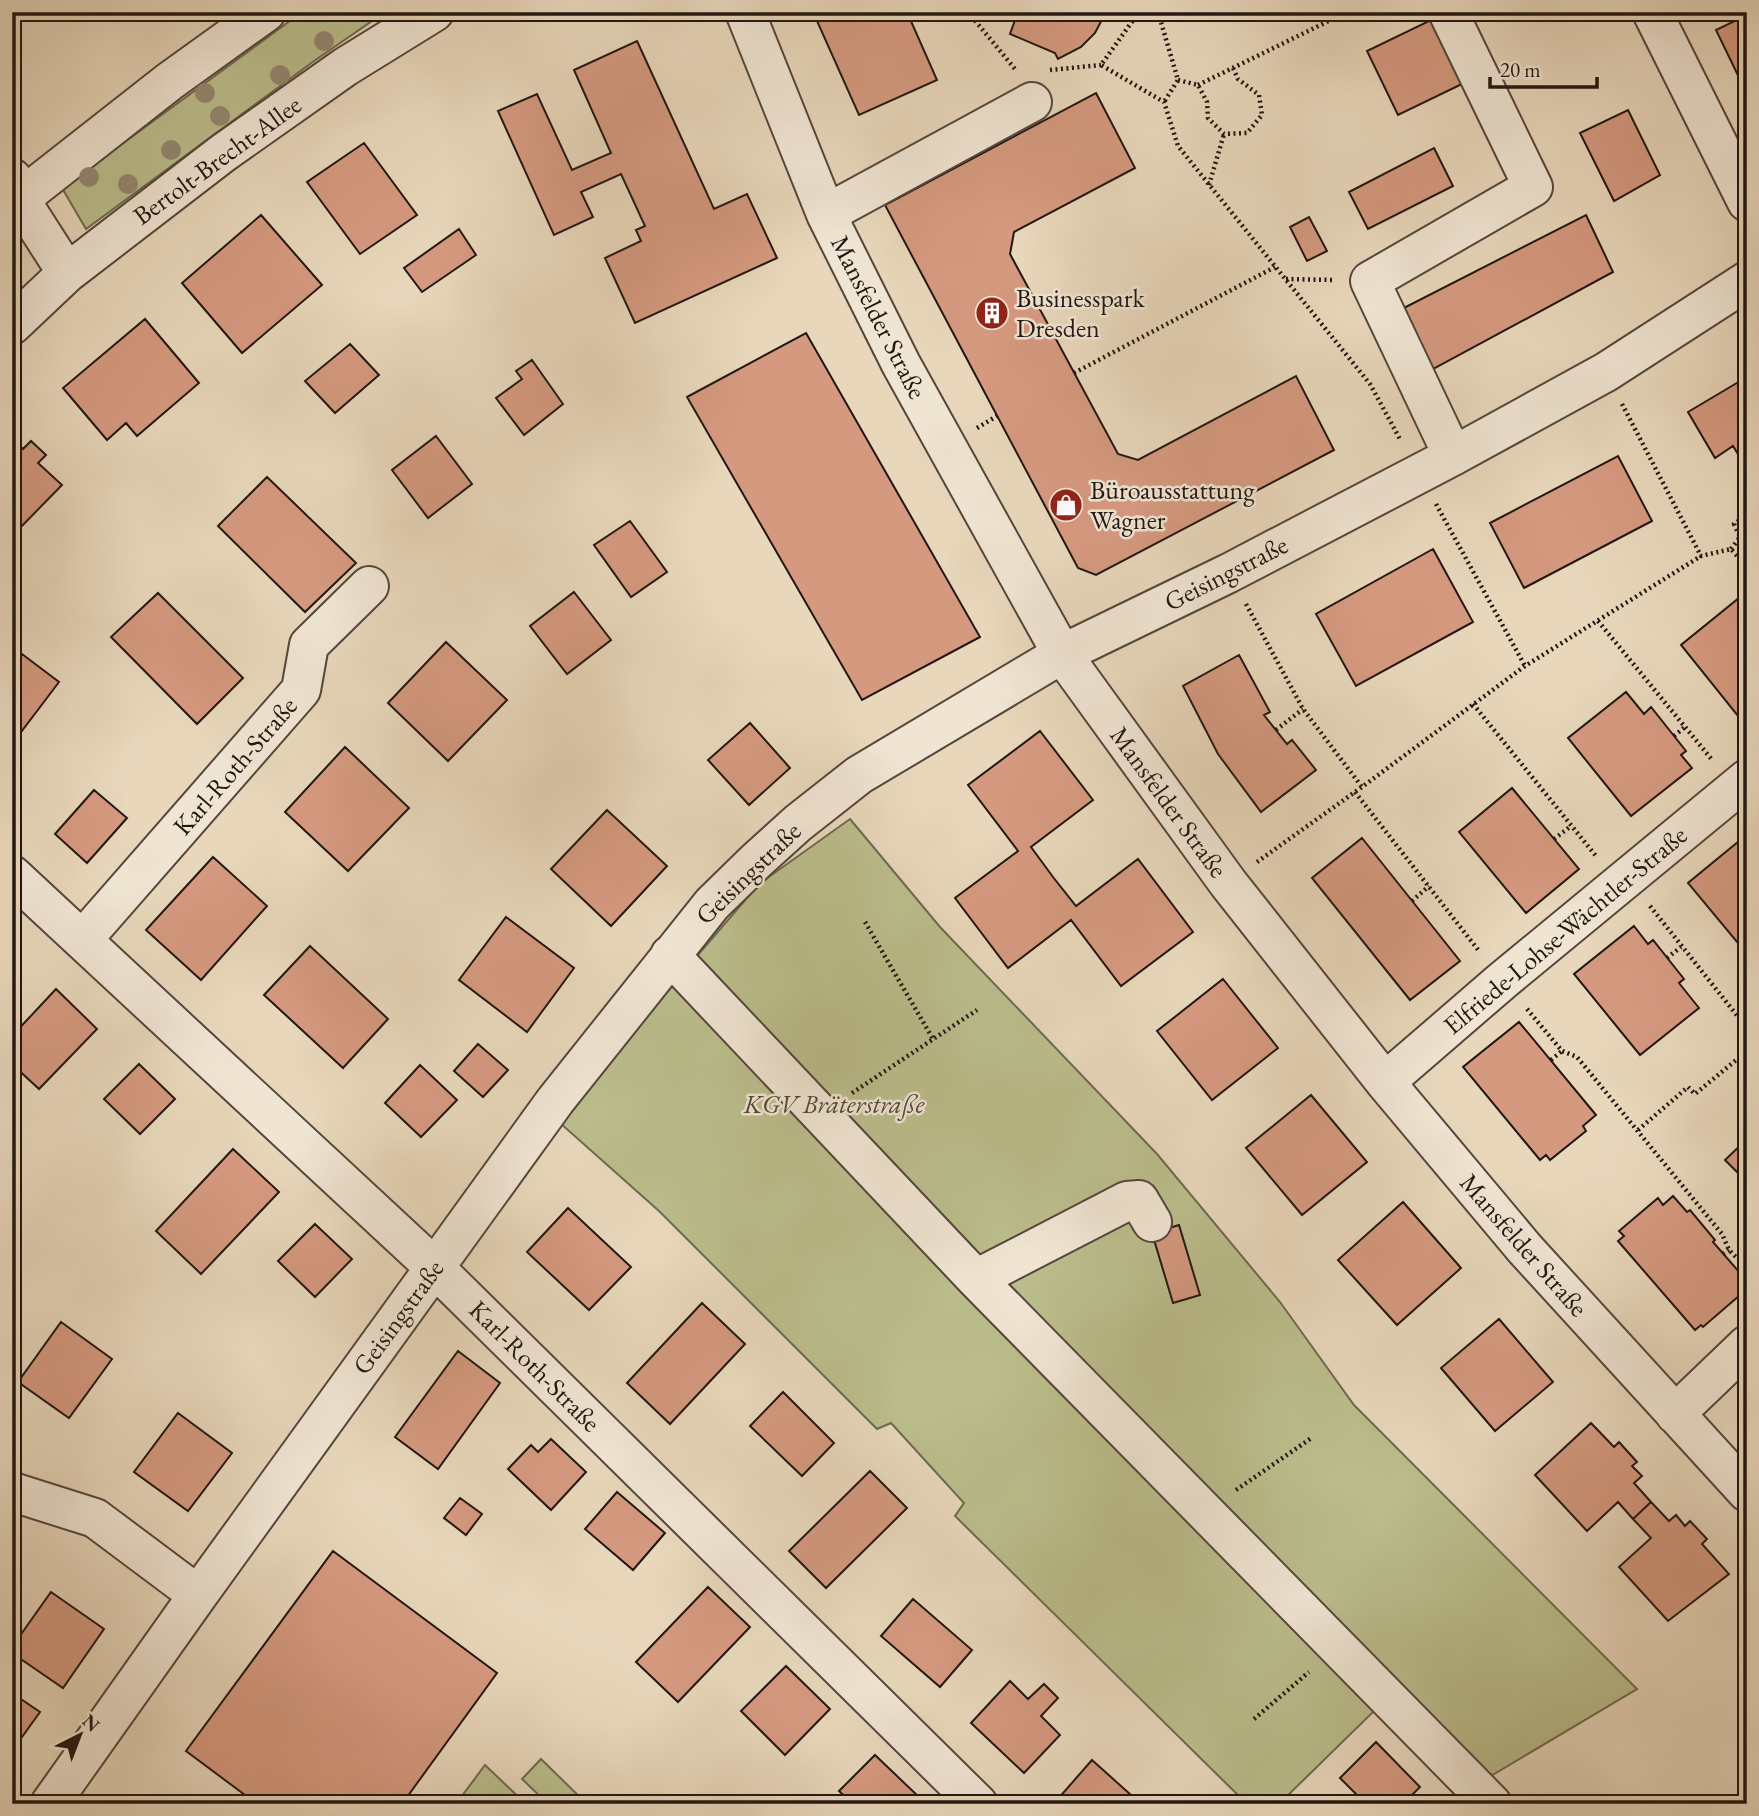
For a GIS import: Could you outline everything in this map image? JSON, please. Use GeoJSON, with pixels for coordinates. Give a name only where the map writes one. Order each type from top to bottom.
{"type":"FeatureCollection","features":[{"type":"Feature","properties":{"kind":"street"},"geometry":{"type":"LineString","coordinates":[[67,273],[15,194],[266,12]]}},
{"type":"Feature","properties":{"kind":"street","name":"Bertolt-Brecht-Allee"},"geometry":{"type":"LineString","coordinates":[[12,325],[67,273],[234,145],[345,67],[435,12]]}},
{"type":"Feature","properties":{"kind":"street","name":"Mansfelder Straße"},"geometry":{"type":"LineString","coordinates":[[745,12],[826,214],[901,364],[1062,654],[1228,883],[1385,1082],[1525,1249],[1747,1492]]}},
{"type":"Feature","properties":{"kind":"street"},"geometry":{"type":"LineString","coordinates":[[1448,12],[1533,187],[1370,281],[1453,456]]}},
{"type":"Feature","properties":{"kind":"street"},"geometry":{"type":"LineString","coordinates":[[1652,12],[1747,202]]}},
{"type":"Feature","properties":{"kind":"street"},"geometry":{"type":"LineString","coordinates":[[826,214],[1033,82]]}},
{"type":"Feature","properties":{"kind":"street","name":"Geisingstraße"},"geometry":{"type":"LineString","coordinates":[[50,1804],[555,1101],[712,904],[798,823],[859,775],[1062,654],[1229,573],[1413,463],[1453,456],[1606,372],[1747,281]]}},
{"type":"Feature","properties":{"kind":"street","name":"Karl-Roth-Straße"},"geometry":{"type":"LineString","coordinates":[[83,939],[301,690],[309,645],[369,586]]}},
{"type":"Feature","properties":{"kind":"street","name":"Elfriede-Lohse-Wächtler-Straße"},"geometry":{"type":"LineString","coordinates":[[1385,1082],[1502,981],[1631,891],[1742,783]]}},
{"type":"Feature","properties":{"kind":"street","name":"Karl-Roth-Straße"},"geometry":{"type":"LineString","coordinates":[[12,875],[434,1266],[978,1804]]}},
{"type":"Feature","properties":{"kind":"street"},"geometry":{"type":"LineString","coordinates":[[670,955],[976,1279],[1483,1795]]}},
{"type":"Feature","properties":{"kind":"street"},"geometry":{"type":"LineString","coordinates":[[976,1279],[1127,1201],[1139,1200],[1152,1222]]}},
{"type":"Feature","properties":{"kind":"street"},"geometry":{"type":"LineString","coordinates":[[1675,1414],[1747,1345]]}},
{"type":"Feature","properties":{"kind":"street"},"geometry":{"type":"LineString","coordinates":[[12,1491],[95,1518],[198,1595]]}},
{"type":"Feature","properties":{"kind":"path"},"geometry":{"type":"LineString","coordinates":[[968,12],[1033,82],[1101,65],[1139,12]]}},
{"type":"Feature","properties":{"kind":"path"},"geometry":{"type":"LineString","coordinates":[[1158,12],[1178,80],[1164,102]]}},
{"type":"Feature","properties":{"kind":"path"},"geometry":{"type":"LineString","coordinates":[[1178,80],[1198,85],[1347,12]]}},
{"type":"Feature","properties":{"kind":"path"},"geometry":{"type":"LineString","coordinates":[[1101,65],[1164,102],[1178,146],[1370,384],[1525,666]]}},
{"type":"Feature","properties":{"kind":"path"},"geometry":{"type":"LineString","coordinates":[[1198,85],[1207,102],[1208,118],[1224,134],[1247,133],[1262,115],[1259,95],[1238,79],[1233,68]]}},
{"type":"Feature","properties":{"kind":"path"},"geometry":{"type":"LineString","coordinates":[[1209,185],[1224,134]]}},
{"type":"Feature","properties":{"kind":"path"},"geometry":{"type":"LineString","coordinates":[[1074,373],[1275,267]]}},
{"type":"Feature","properties":{"kind":"path"},"geometry":{"type":"LineString","coordinates":[[1285,279],[1370,281]]}},
{"type":"Feature","properties":{"kind":"path"},"geometry":{"type":"LineString","coordinates":[[1606,372],[1701,556]]}},
{"type":"Feature","properties":{"kind":"path"},"geometry":{"type":"LineString","coordinates":[[1228,883],[1525,666],[1701,556],[1731,549],[1740,537],[1734,524],[1747,515]]}},
{"type":"Feature","properties":{"kind":"path"},"geometry":{"type":"LineString","coordinates":[[1731,549],[1747,567]]}},
{"type":"Feature","properties":{"kind":"path"},"geometry":{"type":"LineString","coordinates":[[1229,573],[1303,709],[1362,787]]}},
{"type":"Feature","properties":{"kind":"path"},"geometry":{"type":"LineString","coordinates":[[1598,621],[1685,727],[1742,783]]}},
{"type":"Feature","properties":{"kind":"path"},"geometry":{"type":"LineString","coordinates":[[1474,704],[1571,826],[1681,947],[1747,1028]]}},
{"type":"Feature","properties":{"kind":"path"},"geometry":{"type":"LineString","coordinates":[[1276,730],[1303,709]]}},
{"type":"Feature","properties":{"kind":"path"},"geometry":{"type":"LineString","coordinates":[[1674,736],[1685,727]]}},
{"type":"Feature","properties":{"kind":"path"},"geometry":{"type":"LineString","coordinates":[[1355,792],[1502,981],[1562,1051],[1577,1057],[1722,1234],[1729,1250],[1747,1268]]}},
{"type":"Feature","properties":{"kind":"path"},"geometry":{"type":"LineString","coordinates":[[1554,839],[1571,826]]}},
{"type":"Feature","properties":{"kind":"path"},"geometry":{"type":"LineString","coordinates":[[1412,901],[1429,886]]}},
{"type":"Feature","properties":{"kind":"path"},"geometry":{"type":"LineString","coordinates":[[865,922],[933,1039]]}},
{"type":"Feature","properties":{"kind":"path"},"geometry":{"type":"LineString","coordinates":[[1667,958],[1681,947]]}},
{"type":"Feature","properties":{"kind":"path"},"geometry":{"type":"LineString","coordinates":[[820,1114],[977,1010]]}},
{"type":"Feature","properties":{"kind":"path"},"geometry":{"type":"LineString","coordinates":[[1551,1060],[1562,1051]]}},
{"type":"Feature","properties":{"kind":"path"},"geometry":{"type":"LineString","coordinates":[[1638,1130],[1688,1087],[1695,1094],[1747,1051]]}},
{"type":"Feature","properties":{"kind":"path"},"geometry":{"type":"LineString","coordinates":[[1723,1255],[1729,1250]]}},
{"type":"Feature","properties":{"kind":"path"},"geometry":{"type":"LineString","coordinates":[[1203,1511],[1313,1437]]}},
{"type":"Feature","properties":{"kind":"path"},"geometry":{"type":"LineString","coordinates":[[1254,1719],[1337,1648]]}},
{"type":"Feature","properties":{"kind":"green space"},"geometry":{"type":"Polygon","coordinates":[[[302,12],[385,12],[86,229],[62,188],[302,12]]]}},
{"type":"Feature","properties":{"kind":"green space","name":"KGV Bräterstraße"},"geometry":{"type":"Polygon","coordinates":[[[850,819],[940,927],[1157,1154],[1280,1302],[1354,1405],[1637,1689],[1474,1786],[1377,1708],[1279,1804],[1247,1804],[955,1516],[964,1503],[891,1423],[877,1429],[659,1211],[560,1123],[759,884],[850,819]]]}},
{"type":"Feature","properties":{"kind":"green space"},"geometry":{"type":"Polygon","coordinates":[[[541,1759],[587,1804],[548,1804],[522,1779],[541,1759]]]}},
{"type":"Feature","properties":{"kind":"green space"},"geometry":{"type":"Polygon","coordinates":[[[485,1765],[526,1804],[456,1804],[485,1765]]]}},
{"type":"Feature","properties":{"kind":"building"},"geometry":{"type":"Polygon","coordinates":[[[813,12],[907,12],[937,80],[859,115],[813,12]]]}},
{"type":"Feature","properties":{"kind":"building"},"geometry":{"type":"Polygon","coordinates":[[[1011,12],[1106,12],[1095,33],[1081,47],[1058,59],[1055,53],[1010,34],[1015,20],[1011,12]]]}},
{"type":"Feature","properties":{"kind":"building"},"geometry":{"type":"Polygon","coordinates":[[[1237,12],[1260,12],[1241,21],[1237,12]]]}},
{"type":"Feature","properties":{"kind":"building"},"geometry":{"type":"Polygon","coordinates":[[[1747,15],[1747,94],[1716,30],[1747,15]]]}},
{"type":"Feature","properties":{"kind":"building"},"geometry":{"type":"Polygon","coordinates":[[[1431,20],[1462,84],[1398,115],[1367,51],[1431,20]]]}},
{"type":"Feature","properties":{"kind":"building"},"geometry":{"type":"Polygon","coordinates":[[[637,41],[714,209],[747,194],[777,258],[635,323],[605,258],[641,241],[636,230],[645,226],[621,174],[581,192],[593,217],[554,235],[498,111],[537,94],[572,170],[611,153],[574,70],[637,41]]]}},
{"type":"Feature","properties":{"kind":"building","name":"Businesspark Dresden"},"geometry":{"type":"Polygon","coordinates":[[[1096,93],[1135,168],[1014,232],[1010,254],[1118,454],[1138,460],[1296,376],[1334,450],[1096,575],[1078,568],[885,205],[1096,93]]]}},
{"type":"Feature","properties":{"kind":"building"},"geometry":{"type":"Polygon","coordinates":[[[1628,110],[1660,175],[1614,201],[1580,133],[1628,110]]]}},
{"type":"Feature","properties":{"kind":"building"},"geometry":{"type":"Polygon","coordinates":[[[364,143],[417,215],[360,254],[307,182],[364,143]]]}},
{"type":"Feature","properties":{"kind":"building"},"geometry":{"type":"Polygon","coordinates":[[[1434,148],[1453,186],[1368,229],[1349,192],[1434,148]]]}},
{"type":"Feature","properties":{"kind":"building"},"geometry":{"type":"Polygon","coordinates":[[[261,215],[322,285],[242,353],[182,283],[261,215]]]}},
{"type":"Feature","properties":{"kind":"building"},"geometry":{"type":"Polygon","coordinates":[[[1586,215],[1613,272],[1424,374],[1394,313],[1586,215]]]}},
{"type":"Feature","properties":{"kind":"building"},"geometry":{"type":"Polygon","coordinates":[[[1309,217],[1327,251],[1307,261],[1290,227],[1309,217]]]}},
{"type":"Feature","properties":{"kind":"building"},"geometry":{"type":"Polygon","coordinates":[[[459,229],[476,255],[422,292],[404,268],[459,229]]]}},
{"type":"Feature","properties":{"kind":"building"},"geometry":{"type":"Polygon","coordinates":[[[145,319],[199,383],[137,436],[126,423],[107,440],[63,388],[145,319]]]}},
{"type":"Feature","properties":{"kind":"building"},"geometry":{"type":"Polygon","coordinates":[[[806,333],[980,637],[862,700],[687,397],[806,333]]]}},
{"type":"Feature","properties":{"kind":"building"},"geometry":{"type":"Polygon","coordinates":[[[350,344],[379,375],[335,413],[305,381],[350,344]]]}},
{"type":"Feature","properties":{"kind":"building"},"geometry":{"type":"Polygon","coordinates":[[[532,360],[563,404],[524,435],[496,398],[522,379],[516,371],[532,360]]]}},
{"type":"Feature","properties":{"kind":"building"},"geometry":{"type":"Polygon","coordinates":[[[1747,377],[1747,469],[1733,446],[1715,458],[1688,412],[1747,377]]]}},
{"type":"Feature","properties":{"kind":"building"},"geometry":{"type":"Polygon","coordinates":[[[436,436],[472,484],[428,518],[392,470],[436,436]]]}},
{"type":"Feature","properties":{"kind":"building"},"geometry":{"type":"Polygon","coordinates":[[[12,438],[23,449],[31,441],[46,455],[38,463],[62,485],[15,533],[12,530],[12,438]]]}},
{"type":"Feature","properties":{"kind":"building"},"geometry":{"type":"Polygon","coordinates":[[[1618,456],[1652,521],[1524,588],[1490,523],[1618,456]]]}},
{"type":"Feature","properties":{"kind":"building"},"geometry":{"type":"Polygon","coordinates":[[[267,477],[356,563],[305,612],[218,526],[267,477]]]}},
{"type":"Feature","properties":{"kind":"building"},"geometry":{"type":"Polygon","coordinates":[[[630,521],[667,572],[631,597],[594,545],[630,521]]]}},
{"type":"Feature","properties":{"kind":"building"},"geometry":{"type":"Polygon","coordinates":[[[1433,549],[1473,622],[1356,686],[1316,614],[1433,549]]]}},
{"type":"Feature","properties":{"kind":"building"},"geometry":{"type":"Polygon","coordinates":[[[574,592],[611,640],[567,674],[530,626],[574,592]]]}},
{"type":"Feature","properties":{"kind":"building"},"geometry":{"type":"Polygon","coordinates":[[[158,593],[243,678],[197,724],[111,637],[158,593]]]}},
{"type":"Feature","properties":{"kind":"building"},"geometry":{"type":"Polygon","coordinates":[[[1739,598],[1747,607],[1746,726],[1681,645],[1739,598]]]}},
{"type":"Feature","properties":{"kind":"building"},"geometry":{"type":"Polygon","coordinates":[[[446,642],[507,700],[448,761],[388,703],[446,642]]]}},
{"type":"Feature","properties":{"kind":"building"},"geometry":{"type":"Polygon","coordinates":[[[22,654],[59,682],[12,744],[12,667],[22,654]]]}},
{"type":"Feature","properties":{"kind":"building"},"geometry":{"type":"Polygon","coordinates":[[[1239,655],[1270,712],[1264,715],[1287,744],[1292,740],[1316,770],[1261,812],[1218,754],[1183,686],[1239,655]]]}},
{"type":"Feature","properties":{"kind":"building"},"geometry":{"type":"Polygon","coordinates":[[[1626,692],[1644,714],[1651,707],[1686,751],[1681,755],[1692,768],[1631,816],[1568,738],[1626,692]]]}},
{"type":"Feature","properties":{"kind":"building"},"geometry":{"type":"Polygon","coordinates":[[[750,723],[790,768],[749,805],[708,760],[750,723]]]}},
{"type":"Feature","properties":{"kind":"building"},"geometry":{"type":"Polygon","coordinates":[[[1040,731],[1093,800],[1031,847],[1053,877],[1076,906],[1138,859],[1193,932],[1121,986],[1071,920],[1008,968],[955,898],[1018,851],[968,785],[1040,731]]]}},
{"type":"Feature","properties":{"kind":"building"},"geometry":{"type":"Polygon","coordinates":[[[345,747],[409,808],[348,871],[285,812],[345,747]]]}},
{"type":"Feature","properties":{"kind":"building"},"geometry":{"type":"Polygon","coordinates":[[[1512,788],[1579,869],[1526,913],[1459,832],[1512,788]]]}},
{"type":"Feature","properties":{"kind":"building"},"geometry":{"type":"Polygon","coordinates":[[[94,790],[127,818],[87,863],[55,834],[94,790]]]}},
{"type":"Feature","properties":{"kind":"building"},"geometry":{"type":"Polygon","coordinates":[[[607,810],[667,866],[611,926],[551,869],[607,810]]]}},
{"type":"Feature","properties":{"kind":"building"},"geometry":{"type":"Polygon","coordinates":[[[1744,837],[1747,841],[1747,954],[1688,883],[1744,837]]]}},
{"type":"Feature","properties":{"kind":"building"},"geometry":{"type":"Polygon","coordinates":[[[1362,838],[1460,961],[1410,1000],[1312,878],[1362,838]]]}},
{"type":"Feature","properties":{"kind":"building"},"geometry":{"type":"Polygon","coordinates":[[[213,857],[267,906],[201,980],[146,930],[213,857]]]}},
{"type":"Feature","properties":{"kind":"building"},"geometry":{"type":"Polygon","coordinates":[[[506,917],[574,968],[527,1032],[459,980],[506,917]]]}},
{"type":"Feature","properties":{"kind":"building"},"geometry":{"type":"Polygon","coordinates":[[[1634,926],[1648,944],[1653,940],[1684,979],[1679,983],[1699,1008],[1640,1055],[1574,974],[1634,926]]]}},
{"type":"Feature","properties":{"kind":"building"},"geometry":{"type":"Polygon","coordinates":[[[310,946],[388,1019],[343,1068],[264,995],[310,946]]]}},
{"type":"Feature","properties":{"kind":"building"},"geometry":{"type":"Polygon","coordinates":[[[1223,979],[1278,1048],[1212,1100],[1157,1031],[1223,979]]]}},
{"type":"Feature","properties":{"kind":"building"},"geometry":{"type":"Polygon","coordinates":[[[56,989],[97,1029],[39,1089],[12,1064],[12,1036],[56,989]]]}},
{"type":"Feature","properties":{"kind":"building"},"geometry":{"type":"Polygon","coordinates":[[[1519,1022],[1596,1115],[1583,1126],[1586,1131],[1550,1160],[1546,1155],[1540,1160],[1463,1067],[1519,1022]]]}},
{"type":"Feature","properties":{"kind":"building"},"geometry":{"type":"Polygon","coordinates":[[[478,1044],[508,1070],[483,1097],[454,1071],[478,1044]]]}},
{"type":"Feature","properties":{"kind":"building"},"geometry":{"type":"Polygon","coordinates":[[[139,1064],[175,1099],[140,1134],[104,1099],[139,1064]]]}},
{"type":"Feature","properties":{"kind":"building"},"geometry":{"type":"Polygon","coordinates":[[[420,1065],[457,1100],[421,1137],[385,1103],[420,1065]]]}},
{"type":"Feature","properties":{"kind":"building"},"geometry":{"type":"Polygon","coordinates":[[[1311,1095],[1367,1162],[1302,1215],[1246,1148],[1311,1095]]]}},
{"type":"Feature","properties":{"kind":"building"},"geometry":{"type":"Polygon","coordinates":[[[1747,1139],[1747,1182],[1725,1160],[1747,1139]]]}},
{"type":"Feature","properties":{"kind":"building"},"geometry":{"type":"Polygon","coordinates":[[[233,1149],[279,1192],[201,1274],[156,1231],[233,1149]]]}},
{"type":"Feature","properties":{"kind":"building"},"geometry":{"type":"Polygon","coordinates":[[[1673,1196],[1687,1212],[1690,1210],[1747,1281],[1747,1289],[1703,1327],[1701,1325],[1695,1330],[1618,1241],[1624,1236],[1619,1231],[1658,1198],[1663,1205],[1673,1196]]]}},
{"type":"Feature","properties":{"kind":"building"},"geometry":{"type":"Polygon","coordinates":[[[1403,1202],[1461,1268],[1397,1325],[1338,1260],[1403,1202]]]}},
{"type":"Feature","properties":{"kind":"building"},"geometry":{"type":"Polygon","coordinates":[[[568,1208],[631,1267],[589,1310],[527,1252],[568,1208]]]}},
{"type":"Feature","properties":{"kind":"building"},"geometry":{"type":"Polygon","coordinates":[[[315,1224],[352,1259],[315,1297],[278,1261],[315,1224]]]}},
{"type":"Feature","properties":{"kind":"building"},"geometry":{"type":"Polygon","coordinates":[[[1179,1225],[1200,1295],[1173,1303],[1152,1233],[1179,1225]]]}},
{"type":"Feature","properties":{"kind":"building"},"geometry":{"type":"Polygon","coordinates":[[[702,1303],[745,1344],[670,1424],[627,1383],[702,1303]]]}},
{"type":"Feature","properties":{"kind":"building"},"geometry":{"type":"Polygon","coordinates":[[[1499,1319],[1553,1382],[1495,1431],[1441,1368],[1499,1319]]]}},
{"type":"Feature","properties":{"kind":"building"},"geometry":{"type":"Polygon","coordinates":[[[61,1322],[112,1359],[69,1418],[18,1382],[61,1322]]]}},
{"type":"Feature","properties":{"kind":"building"},"geometry":{"type":"Polygon","coordinates":[[[458,1351],[500,1383],[438,1469],[395,1437],[458,1351]]]}},
{"type":"Feature","properties":{"kind":"building"},"geometry":{"type":"Polygon","coordinates":[[[783,1392],[834,1443],[802,1476],[750,1426],[783,1392]]]}},
{"type":"Feature","properties":{"kind":"building"},"geometry":{"type":"Polygon","coordinates":[[[178,1413],[232,1453],[188,1511],[134,1472],[178,1413]]]}},
{"type":"Feature","properties":{"kind":"building"},"geometry":{"type":"Polygon","coordinates":[[[1591,1423],[1614,1447],[1619,1442],[1637,1462],[1632,1466],[1642,1476],[1634,1483],[1651,1502],[1633,1519],[1618,1502],[1587,1531],[1535,1475],[1591,1423]]]}},
{"type":"Feature","properties":{"kind":"building"},"geometry":{"type":"Polygon","coordinates":[[[551,1439],[586,1472],[551,1510],[508,1469],[531,1445],[538,1452],[551,1439]]]}},
{"type":"Feature","properties":{"kind":"building"},"geometry":{"type":"Polygon","coordinates":[[[870,1471],[907,1508],[826,1588],[789,1551],[870,1471]]]}},
{"type":"Feature","properties":{"kind":"building"},"geometry":{"type":"Polygon","coordinates":[[[617,1492],[665,1533],[633,1570],[585,1529],[617,1492]]]}},
{"type":"Feature","properties":{"kind":"building"},"geometry":{"type":"Polygon","coordinates":[[[460,1498],[482,1514],[466,1535],[444,1518],[460,1498]]]}},
{"type":"Feature","properties":{"kind":"building"},"geometry":{"type":"Polygon","coordinates":[[[1651,1502],[1669,1521],[1676,1515],[1685,1526],[1690,1521],[1707,1539],[1702,1544],[1729,1574],[1668,1621],[1619,1567],[1651,1538],[1633,1519],[1651,1502]]]}},
{"type":"Feature","properties":{"kind":"building"},"geometry":{"type":"Polygon","coordinates":[[[333,1551],[497,1673],[402,1804],[257,1804],[186,1751],[333,1551]]]}},
{"type":"Feature","properties":{"kind":"building"},"geometry":{"type":"Polygon","coordinates":[[[708,1587],[750,1627],[678,1702],[636,1662],[708,1587]]]}},
{"type":"Feature","properties":{"kind":"building"},"geometry":{"type":"Polygon","coordinates":[[[51,1592],[104,1629],[63,1688],[12,1653],[12,1647],[51,1592]]]}},
{"type":"Feature","properties":{"kind":"building"},"geometry":{"type":"Polygon","coordinates":[[[913,1599],[972,1650],[940,1687],[881,1636],[913,1599]]]}},
{"type":"Feature","properties":{"kind":"building"},"geometry":{"type":"Polygon","coordinates":[[[786,1666],[830,1709],[785,1755],[741,1711],[786,1666]]]}},
{"type":"Feature","properties":{"kind":"building"},"geometry":{"type":"Polygon","coordinates":[[[1010,1681],[1028,1699],[1044,1684],[1058,1698],[1041,1716],[1060,1735],[1024,1773],[971,1723],[1010,1681]]]}},
{"type":"Feature","properties":{"kind":"building"},"geometry":{"type":"Polygon","coordinates":[[[12,1693],[40,1712],[12,1751],[12,1693]]]}},
{"type":"Feature","properties":{"kind":"building"},"geometry":{"type":"Polygon","coordinates":[[[1376,1742],[1420,1787],[1403,1804],[1366,1804],[1340,1778],[1376,1742]]]}},
{"type":"Feature","properties":{"kind":"building"},"geometry":{"type":"Polygon","coordinates":[[[875,1755],[920,1798],[914,1804],[853,1804],[839,1791],[875,1755]]]}},
{"type":"Feature","properties":{"kind":"building"},"geometry":{"type":"Polygon","coordinates":[[[1092,1760],[1141,1804],[1061,1804],[1057,1800],[1092,1760]]]}},
{"type":"Feature","properties":{"kind":"building"},"geometry":{"type":"Polygon","coordinates":[[[1747,1785],[1747,1804],[1729,1804],[1747,1785]]]}},
{"type":"Feature","properties":{"kind":"place","name":"Businesspark Dresden"},"geometry":{"type":"Point","coordinates":[992,313]}},
{"type":"Feature","properties":{"kind":"place","name":"Büroausstattung Wagner"},"geometry":{"type":"Point","coordinates":[1066,505]}}]}
